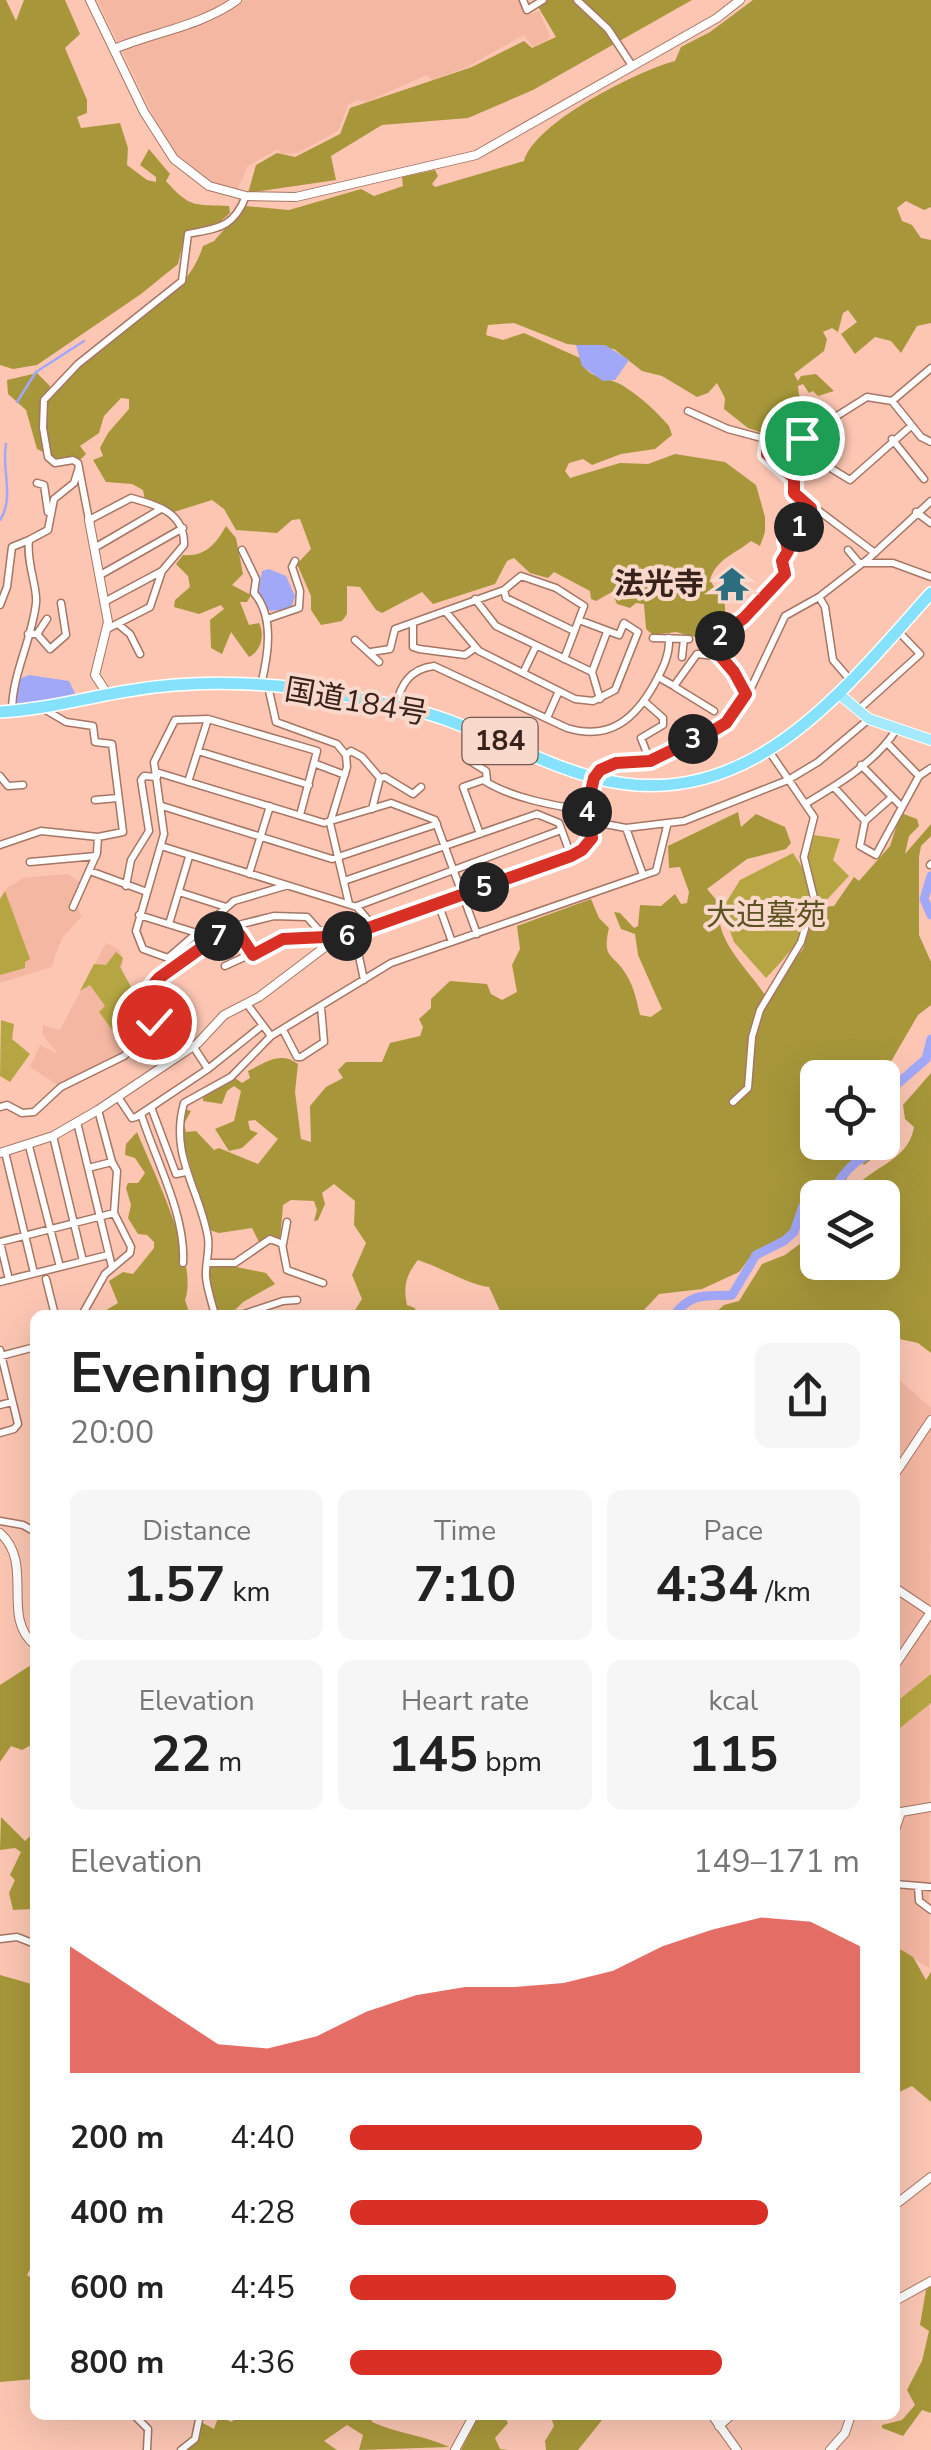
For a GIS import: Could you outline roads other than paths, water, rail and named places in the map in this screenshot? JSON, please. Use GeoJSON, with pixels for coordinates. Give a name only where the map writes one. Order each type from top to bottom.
{"type":"FeatureCollection","features":[{"type":"Feature","properties":{"kind":"highway","name":"国道184号"},"geometry":{"type":"LineString","coordinates":[[6,712],[44,709],[180,684],[265,686],[351,696],[442,718],[594,778],[672,784],[728,771],[769,751],[839,694],[931,593]]}},
{"type":"Feature","properties":{"kind":"main road"},"geometry":{"type":"LineString","coordinates":[[839,694],[869,719],[931,740]]}},
{"type":"Feature","properties":{"kind":"street"},"geometry":{"type":"LineString","coordinates":[[90,0],[144,112],[174,159],[209,186],[246,196],[296,196],[476,155],[717,18],[740,0]]}},
{"type":"Feature","properties":{"kind":"street"},"geometry":{"type":"LineString","coordinates":[[114,50],[196,22],[238,0]]}},
{"type":"Feature","properties":{"kind":"street"},"geometry":{"type":"LineString","coordinates":[[522,0],[527,10],[543,0]]}},
{"type":"Feature","properties":{"kind":"street"},"geometry":{"type":"LineString","coordinates":[[576,0],[608,30],[631,64]]}},
{"type":"Feature","properties":{"kind":"street"},"geometry":{"type":"LineString","coordinates":[[108,695],[95,671],[107,629],[106,602],[80,466],[75,460],[55,463],[48,457],[42,428],[46,396],[78,364],[108,344],[182,281],[186,237],[219,229],[238,212],[246,196]]}},
{"type":"Feature","properties":{"kind":"street"},"geometry":{"type":"LineString","coordinates":[[892,401],[931,368]]}},
{"type":"Feature","properties":{"kind":"street"},"geometry":{"type":"LineString","coordinates":[[688,411],[728,429],[769,440],[777,436],[802,438],[871,396],[892,401],[911,426],[931,442]]}},
{"type":"Feature","properties":{"kind":"street"},"geometry":{"type":"LineString","coordinates":[[832,469],[850,480],[911,426]]}},
{"type":"Feature","properties":{"kind":"street"},"geometry":{"type":"LineString","coordinates":[[892,439],[924,479]]}},
{"type":"Feature","properties":{"kind":"street"},"geometry":{"type":"LineString","coordinates":[[769,440],[767,454],[792,475],[794,493],[875,553]]}},
{"type":"Feature","properties":{"kind":"street"},"geometry":{"type":"LineString","coordinates":[[0,605],[7,588],[12,547],[45,534],[54,500],[74,483],[80,466]]}},
{"type":"Feature","properties":{"kind":"street"},"geometry":{"type":"LineString","coordinates":[[37,483],[44,486],[49,518]]}},
{"type":"Feature","properties":{"kind":"street"},"geometry":{"type":"LineString","coordinates":[[89,520],[129,498],[175,515],[183,528],[182,549],[162,571],[106,602]]}},
{"type":"Feature","properties":{"kind":"street"},"geometry":{"type":"LineString","coordinates":[[34,1273],[2,1152],[53,1136],[98,1110],[193,1046],[224,1015],[247,1004],[312,954],[373,926],[582,850],[592,838],[588,816],[594,778],[616,763],[650,761],[722,726],[746,694],[785,616],[819,597],[931,502]]}},
{"type":"Feature","properties":{"kind":"street"},"geometry":{"type":"LineString","coordinates":[[746,694],[734,672],[716,655],[712,641],[744,618],[785,574],[782,561],[788,551],[786,541],[811,508]]}},
{"type":"Feature","properties":{"kind":"street"},"geometry":{"type":"LineString","coordinates":[[96,547],[162,509]]}},
{"type":"Feature","properties":{"kind":"street"},"geometry":{"type":"LineString","coordinates":[[916,512],[931,523]]}},
{"type":"Feature","properties":{"kind":"street"},"geometry":{"type":"LineString","coordinates":[[102,574],[183,528]]}},
{"type":"Feature","properties":{"kind":"street"},"geometry":{"type":"LineString","coordinates":[[6,712],[32,634],[37,602],[30,578],[29,540]]}},
{"type":"Feature","properties":{"kind":"street"},"geometry":{"type":"LineString","coordinates":[[242,550],[256,579],[255,596],[264,604],[267,619],[265,686],[276,722],[336,744],[346,755],[345,774],[330,823],[353,905],[373,926]]}},
{"type":"Feature","properties":{"kind":"street"},"geometry":{"type":"LineString","coordinates":[[848,550],[862,563],[893,563],[931,576]]}},
{"type":"Feature","properties":{"kind":"street"},"geometry":{"type":"LineString","coordinates":[[267,619],[299,608],[300,591],[292,568],[295,561]]}},
{"type":"Feature","properties":{"kind":"street"},"geometry":{"type":"LineString","coordinates":[[107,629],[150,608],[162,571]]}},
{"type":"Feature","properties":{"kind":"street"},"geometry":{"type":"LineString","coordinates":[[371,652],[390,649],[392,630],[504,590],[521,576],[556,588],[584,606],[564,659]]}},
{"type":"Feature","properties":{"kind":"street"},"geometry":{"type":"LineString","coordinates":[[504,590],[506,598],[574,630]]}},
{"type":"Feature","properties":{"kind":"street"},"geometry":{"type":"LineString","coordinates":[[819,597],[826,607],[833,660],[852,681]]}},
{"type":"Feature","properties":{"kind":"street"},"geometry":{"type":"LineString","coordinates":[[475,599],[496,626],[592,672]]}},
{"type":"Feature","properties":{"kind":"street"},"geometry":{"type":"LineString","coordinates":[[32,634],[50,649],[66,636],[61,603]]}},
{"type":"Feature","properties":{"kind":"street"},"geometry":{"type":"LineString","coordinates":[[446,612],[475,648],[560,691],[583,700],[600,699],[619,684],[638,632],[624,623],[619,635],[578,620]]}},
{"type":"Feature","properties":{"kind":"street"},"geometry":{"type":"LineString","coordinates":[[32,634],[47,618]]}},
{"type":"Feature","properties":{"kind":"street"},"geometry":{"type":"LineString","coordinates":[[413,623],[413,647],[420,650],[464,655],[475,648]]}},
{"type":"Feature","properties":{"kind":"street"},"geometry":{"type":"LineString","coordinates":[[119,625],[130,634],[140,654]]}},
{"type":"Feature","properties":{"kind":"street"},"geometry":{"type":"LineString","coordinates":[[858,711],[920,654],[897,630]]}},
{"type":"Feature","properties":{"kind":"street"},"geometry":{"type":"LineString","coordinates":[[600,699],[592,672],[607,632]]}},
{"type":"Feature","properties":{"kind":"street"},"geometry":{"type":"LineString","coordinates":[[653,638],[687,639],[682,658]]}},
{"type":"Feature","properties":{"kind":"street"},"geometry":{"type":"LineString","coordinates":[[395,707],[406,679],[420,668],[434,666],[567,728],[596,733],[622,724],[644,702],[670,652],[669,638]]}},
{"type":"Feature","properties":{"kind":"street"},"geometry":{"type":"LineString","coordinates":[[355,640],[380,662]]}},
{"type":"Feature","properties":{"kind":"street"},"geometry":{"type":"LineString","coordinates":[[523,673],[536,646]]}},
{"type":"Feature","properties":{"kind":"street"},"geometry":{"type":"LineString","coordinates":[[674,686],[698,654],[716,655]]}},
{"type":"Feature","properties":{"kind":"street"},"geometry":{"type":"LineString","coordinates":[[658,676],[714,710]]}},
{"type":"Feature","properties":{"kind":"street"},"geometry":{"type":"LineString","coordinates":[[548,718],[560,691]]}},
{"type":"Feature","properties":{"kind":"street"},"geometry":{"type":"LineString","coordinates":[[644,702],[663,718],[663,725],[641,738],[650,761]]}},
{"type":"Feature","properties":{"kind":"street"},"geometry":{"type":"LineString","coordinates":[[0,845],[41,831],[98,837],[123,832],[112,744],[95,742],[93,726],[66,722],[44,709]]}},
{"type":"Feature","properties":{"kind":"street"},"geometry":{"type":"LineString","coordinates":[[188,782],[208,719]]}},
{"type":"Feature","properties":{"kind":"street"},"geometry":{"type":"LineString","coordinates":[[285,886],[244,896],[168,958],[146,952],[136,934],[164,834],[154,762],[174,720],[208,719],[317,751],[300,815]]}},
{"type":"Feature","properties":{"kind":"street"},"geometry":{"type":"LineString","coordinates":[[467,759],[486,771],[489,786],[510,796],[526,796],[626,828],[667,826],[788,780],[818,762],[869,719]]}},
{"type":"Feature","properties":{"kind":"street"},"geometry":{"type":"LineString","coordinates":[[805,804],[834,787],[887,743],[896,730]]}},
{"type":"Feature","properties":{"kind":"street"},"geometry":{"type":"LineString","coordinates":[[887,743],[920,776]]}},
{"type":"Feature","properties":{"kind":"street"},"geometry":{"type":"LineString","coordinates":[[198,751],[309,785]]}},
{"type":"Feature","properties":{"kind":"street"},"geometry":{"type":"LineString","coordinates":[[346,755],[351,751],[357,753],[380,778],[400,784],[413,794],[421,787]]}},
{"type":"Feature","properties":{"kind":"street"},"geometry":{"type":"LineString","coordinates":[[733,1102],[748,1088],[752,1037],[760,1010],[801,942],[814,898],[804,857],[814,817],[769,751]]}},
{"type":"Feature","properties":{"kind":"street"},"geometry":{"type":"LineString","coordinates":[[316,764],[345,774]]}},
{"type":"Feature","properties":{"kind":"street"},"geometry":{"type":"LineString","coordinates":[[861,765],[902,806]]}},
{"type":"Feature","properties":{"kind":"street"},"geometry":{"type":"LineString","coordinates":[[891,798],[866,820],[860,846],[876,855],[920,776],[931,768]]}},
{"type":"Feature","properties":{"kind":"street"},"geometry":{"type":"LineString","coordinates":[[0,776],[8,786],[22,785]]}},
{"type":"Feature","properties":{"kind":"street"},"geometry":{"type":"LineString","coordinates":[[126,886],[131,860],[148,831],[141,780],[144,776],[188,782],[330,823],[391,803],[437,824],[477,934]]}},
{"type":"Feature","properties":{"kind":"street"},"geometry":{"type":"LineString","coordinates":[[372,809],[380,778]]}},
{"type":"Feature","properties":{"kind":"street"},"geometry":{"type":"LineString","coordinates":[[480,834],[463,787],[487,780]]}},
{"type":"Feature","properties":{"kind":"street"},"geometry":{"type":"LineString","coordinates":[[834,787],[866,820]]}},
{"type":"Feature","properties":{"kind":"street"},"geometry":{"type":"LineString","coordinates":[[95,800],[119,798]]}},
{"type":"Feature","properties":{"kind":"street"},"geometry":{"type":"LineString","coordinates":[[161,806],[338,858],[437,824]]}},
{"type":"Feature","properties":{"kind":"street"},"geometry":{"type":"LineString","coordinates":[[249,874],[270,806]]}},
{"type":"Feature","properties":{"kind":"street"},"geometry":{"type":"LineString","coordinates":[[344,882],[537,814],[559,824],[571,856]]}},
{"type":"Feature","properties":{"kind":"street"},"geometry":{"type":"LineString","coordinates":[[214,1310],[205,1275],[206,1230],[179,1141],[184,1103],[231,1077],[270,1036],[390,963],[656,870],[667,826]]}},
{"type":"Feature","properties":{"kind":"street"},"geometry":{"type":"LineString","coordinates":[[626,828],[644,875]]}},
{"type":"Feature","properties":{"kind":"street"},"geometry":{"type":"LineString","coordinates":[[161,846],[353,905],[561,830]]}},
{"type":"Feature","properties":{"kind":"street"},"geometry":{"type":"LineString","coordinates":[[73,907],[96,856],[98,837]]}},
{"type":"Feature","properties":{"kind":"street"},"geometry":{"type":"LineString","coordinates":[[30,862],[96,856]]}},
{"type":"Feature","properties":{"kind":"street"},"geometry":{"type":"LineString","coordinates":[[169,924],[189,856]]}},
{"type":"Feature","properties":{"kind":"street"},"geometry":{"type":"LineString","coordinates":[[90,871],[147,892]]}},
{"type":"Feature","properties":{"kind":"street"},"geometry":{"type":"LineString","coordinates":[[179,892],[223,910],[238,926],[274,916],[307,917],[324,936]]}},
{"type":"Feature","properties":{"kind":"street"},"geometry":{"type":"LineString","coordinates":[[438,903],[452,942]]}},
{"type":"Feature","properties":{"kind":"street"},"geometry":{"type":"LineString","coordinates":[[140,915],[200,934]]}},
{"type":"Feature","properties":{"kind":"street"},"geometry":{"type":"LineString","coordinates":[[0,1107],[34,1112],[61,1087],[124,1056],[155,1026],[145,1002],[150,987],[222,933],[240,935],[253,955]]}},
{"type":"Feature","properties":{"kind":"street"},"geometry":{"type":"LineString","coordinates":[[226,966],[283,939],[350,935]]}},
{"type":"Feature","properties":{"kind":"street"},"geometry":{"type":"LineString","coordinates":[[350,935],[364,980]]}},
{"type":"Feature","properties":{"kind":"street"},"geometry":{"type":"LineString","coordinates":[[247,1004],[270,1036]]}},
{"type":"Feature","properties":{"kind":"street"},"geometry":{"type":"LineString","coordinates":[[283,1030],[297,1057],[311,1051],[324,1042],[321,1007]]}},
{"type":"Feature","properties":{"kind":"street"},"geometry":{"type":"LineString","coordinates":[[118,1097],[132,1118],[141,1114],[208,1069],[263,1025]]}},
{"type":"Feature","properties":{"kind":"street"},"geometry":{"type":"LineString","coordinates":[[193,1046],[208,1069]]}},
{"type":"Feature","properties":{"kind":"street"},"geometry":{"type":"LineString","coordinates":[[151,1108],[176,1174],[186,1172]]}},
{"type":"Feature","properties":{"kind":"street"},"geometry":{"type":"LineString","coordinates":[[85,1310],[112,1268],[130,1253],[131,1247],[114,1214],[117,1171],[98,1110]]}},
{"type":"Feature","properties":{"kind":"street"},"geometry":{"type":"LineString","coordinates":[[141,1114],[168,1191],[184,1250],[183,1263]]}},
{"type":"Feature","properties":{"kind":"street"},"geometry":{"type":"LineString","coordinates":[[77,1122],[112,1268]]}},
{"type":"Feature","properties":{"kind":"street"},"geometry":{"type":"LineString","coordinates":[[53,1136],[84,1262]]}},
{"type":"Feature","properties":{"kind":"street"},"geometry":{"type":"LineString","coordinates":[[29,1146],[60,1267]]}},
{"type":"Feature","properties":{"kind":"street"},"geometry":{"type":"LineString","coordinates":[[88,1168],[112,1162]]}},
{"type":"Feature","properties":{"kind":"street"},"geometry":{"type":"LineString","coordinates":[[9,1280],[0,1241],[114,1214]]}},
{"type":"Feature","properties":{"kind":"street"},"geometry":{"type":"LineString","coordinates":[[287,1222],[282,1244],[288,1271],[323,1283]]}},
{"type":"Feature","properties":{"kind":"street"},"geometry":{"type":"LineString","coordinates":[[207,1263],[235,1263],[270,1240],[282,1244]]}},
{"type":"Feature","properties":{"kind":"street"},"geometry":{"type":"LineString","coordinates":[[0,1282],[108,1255]]}},
{"type":"Feature","properties":{"kind":"street"},"geometry":{"type":"LineString","coordinates":[[46,1278],[54,1310]]}},
{"type":"Feature","properties":{"kind":"street"},"geometry":{"type":"LineString","coordinates":[[255,1310],[283,1300],[297,1300]]}},
{"type":"Feature","properties":{"kind":"street"},"geometry":{"type":"LineString","coordinates":[[0,1433],[18,1424],[1,1353],[30,1348]]}},
{"type":"Feature","properties":{"kind":"street"},"geometry":{"type":"LineString","coordinates":[[0,1405],[12,1402]]}},
{"type":"Feature","properties":{"kind":"street"},"geometry":{"type":"LineString","coordinates":[[900,1466],[931,1420]]}},
{"type":"Feature","properties":{"kind":"street"},"geometry":{"type":"LineString","coordinates":[[900,1456],[905,1459]]}},
{"type":"Feature","properties":{"kind":"street"},"geometry":{"type":"LineString","coordinates":[[0,1522],[30,1526]]}},
{"type":"Feature","properties":{"kind":"street"},"geometry":{"type":"LineString","coordinates":[[0,1533],[10,1543],[16,1562],[16,1624],[30,1642]]}},
{"type":"Feature","properties":{"kind":"street"},"geometry":{"type":"LineString","coordinates":[[900,1591],[931,1612],[900,1658]]}},
{"type":"Feature","properties":{"kind":"street"},"geometry":{"type":"LineString","coordinates":[[900,1814],[931,1808]]}},
{"type":"Feature","properties":{"kind":"street"},"geometry":{"type":"LineString","coordinates":[[900,1884],[931,1886]]}},
{"type":"Feature","properties":{"kind":"street"},"geometry":{"type":"LineString","coordinates":[[918,1886],[918,1901],[931,1910]]}},
{"type":"Feature","properties":{"kind":"street"},"geometry":{"type":"LineString","coordinates":[[0,1939],[18,1937],[30,1942]]}},
{"type":"Feature","properties":{"kind":"street"},"geometry":{"type":"LineString","coordinates":[[900,2201],[931,2177]]}},
{"type":"Feature","properties":{"kind":"street"},"geometry":{"type":"LineString","coordinates":[[900,2298],[931,2280]]}},
{"type":"Feature","properties":{"kind":"street"},"geometry":{"type":"LineString","coordinates":[[139,2420],[148,2429],[147,2450]]}},
{"type":"Feature","properties":{"kind":"street"},"geometry":{"type":"LineString","coordinates":[[181,2450],[197,2435],[199,2420]]}},
{"type":"Feature","properties":{"kind":"street"},"geometry":{"type":"LineString","coordinates":[[455,2450],[471,2420]]}},
{"type":"Feature","properties":{"kind":"street"},"geometry":{"type":"LineString","coordinates":[[715,2420],[737,2450]]}},
{"type":"Feature","properties":{"kind":"street"},"geometry":{"type":"LineString","coordinates":[[719,2426],[726,2420]]}},
{"type":"Feature","properties":{"kind":"street"},"geometry":{"type":"LineString","coordinates":[[830,2450],[845,2433],[849,2420]]}},
{"type":"Feature","properties":{"kind":"water"},"geometry":{"type":"Polygon","coordinates":[[[576,345],[605,345],[629,360],[615,380],[603,381],[582,366],[576,345]]]}},
{"type":"Feature","properties":{"kind":"water"},"geometry":{"type":"Polygon","coordinates":[[[269,569],[286,576],[295,596],[291,609],[270,611],[258,596],[262,571],[269,569]]]}},
{"type":"Feature","properties":{"kind":"water"},"geometry":{"type":"Polygon","coordinates":[[[29,675],[69,681],[76,695],[14,706],[19,679],[29,675]]]}},
{"type":"Feature","properties":{"kind":"waterway"},"geometry":{"type":"LineString","coordinates":[[17,402],[36,372],[84,341]]}},
{"type":"Feature","properties":{"kind":"waterway"},"geometry":{"type":"LineString","coordinates":[[0,520],[7,502],[6,444]]}},
{"type":"Feature","properties":{"kind":"waterway"},"geometry":{"type":"LineString","coordinates":[[931,876],[924,899],[931,915]]}},
{"type":"Feature","properties":{"kind":"waterway"},"geometry":{"type":"LineString","coordinates":[[900,1082],[926,1059],[931,1039]]}},
{"type":"Feature","properties":{"kind":"waterway"},"geometry":{"type":"LineString","coordinates":[[840,1180],[860,1160]]}},
{"type":"Feature","properties":{"kind":"waterway"},"geometry":{"type":"LineString","coordinates":[[678,1310],[694,1299],[732,1295],[756,1255],[794,1232],[800,1215]]}},
{"type":"Feature","properties":{"kind":"place","name":"法光寺"},"geometry":{"type":"Point","coordinates":[732,584]}},
{"type":"Feature","properties":{"kind":"park label","name":"大迫墓苑"},"geometry":{"type":"Point","coordinates":[766,915]}}]}
